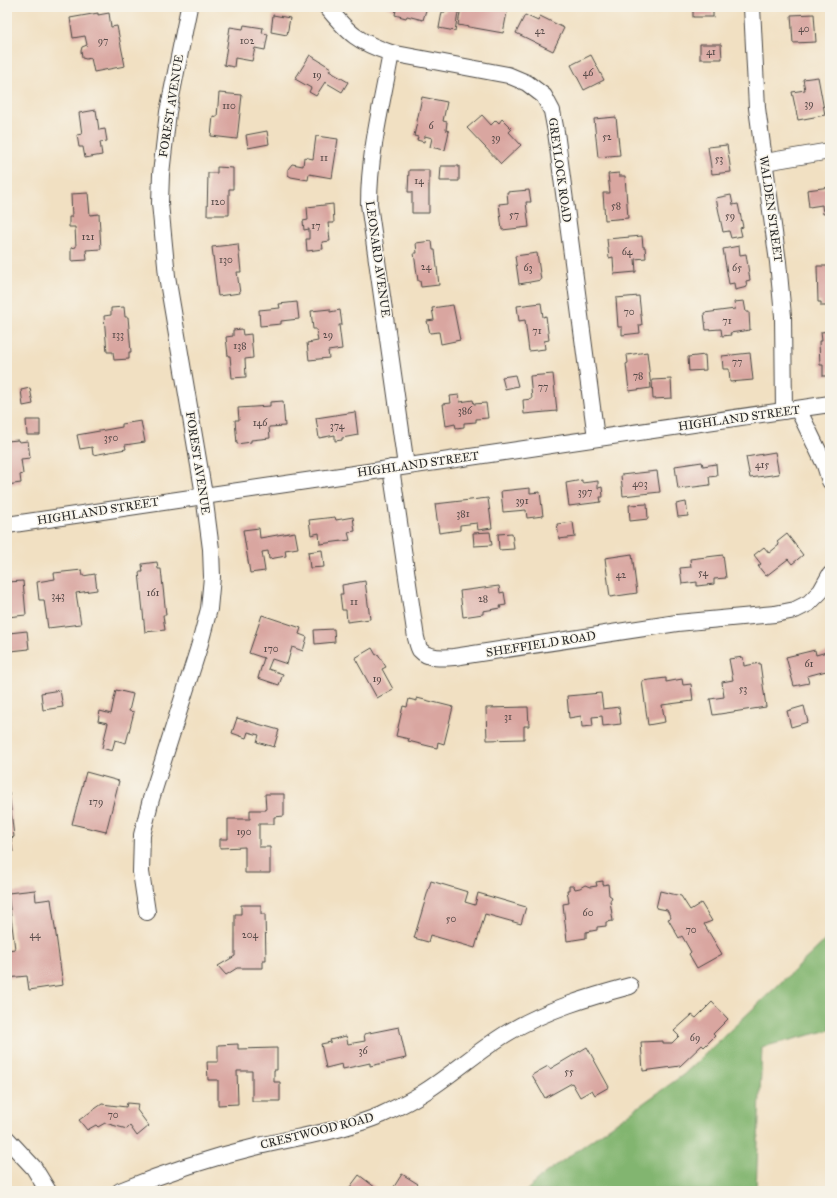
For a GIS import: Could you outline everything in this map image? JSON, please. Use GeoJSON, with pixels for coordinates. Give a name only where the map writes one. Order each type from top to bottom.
{"type":"FeatureCollection","features":[{"type":"Feature","properties":{"kind":"street","name":"FOREST AVENUE"},"geometry":{"type":"LineString","coordinates":[[147,912],[141,872],[142,835],[151,799],[199,647],[209,609],[212,577],[204,495],[166,276],[160,203],[163,144],[189,7]]}},
{"type":"Feature","properties":{"kind":"street","name":"GREYLOCK ROAD"},"geometry":{"type":"LineString","coordinates":[[327,7],[343,26],[357,39],[373,47],[391,53],[508,75],[527,83],[544,96],[552,111],[596,438]]}},
{"type":"Feature","properties":{"kind":"street","name":"WALDEN STREET"},"geometry":{"type":"LineString","coordinates":[[752,7],[757,108],[778,262],[791,410]]}},
{"type":"Feature","properties":{"kind":"street","name":"LEONARD AVENUE"},"geometry":{"type":"LineString","coordinates":[[391,53],[372,153],[369,179],[369,204],[399,467]]}},
{"type":"Feature","properties":{"kind":"street"},"geometry":{"type":"LineString","coordinates":[[765,162],[830,151]]}},
{"type":"Feature","properties":{"kind":"street","name":"HIGHLAND STREET"},"geometry":{"type":"LineString","coordinates":[[7,525],[830,404]]}},
{"type":"Feature","properties":{"kind":"street"},"geometry":{"type":"LineString","coordinates":[[791,410],[825,465],[830,481]]}},
{"type":"Feature","properties":{"kind":"street","name":"SHEFFIELD ROAD"},"geometry":{"type":"LineString","coordinates":[[399,467],[416,638],[420,650],[429,656],[440,658],[454,657],[677,623],[775,614],[795,610],[809,603],[821,591],[830,574]]}},
{"type":"Feature","properties":{"kind":"street","name":"CRESTWOOD ROAD"},"geometry":{"type":"LineString","coordinates":[[120,1191],[175,1170],[215,1158],[334,1129],[377,1116],[402,1106],[427,1091],[510,1031],[572,1003],[630,986]]}},
{"type":"Feature","properties":{"kind":"street"},"geometry":{"type":"LineString","coordinates":[[7,1139],[34,1168],[48,1191]]}},
{"type":"Feature","properties":{"kind":"green space"},"geometry":{"type":"Polygon","coordinates":[[[830,936],[830,1030],[762,1047],[756,1190],[758,1191],[526,1191],[544,1174],[683,1075],[830,936]]]}},
{"type":"Feature","properties":{"kind":"building"},"geometry":{"type":"Polygon","coordinates":[[[386,7],[427,7],[423,20],[395,15],[396,10],[386,7]]]}},
{"type":"Feature","properties":{"kind":"building"},"geometry":{"type":"Polygon","coordinates":[[[446,7],[459,7],[455,31],[439,28],[442,12],[445,12],[446,7]]]}},
{"type":"Feature","properties":{"kind":"building"},"geometry":{"type":"Polygon","coordinates":[[[461,7],[508,7],[503,33],[458,25],[461,7]]]}},
{"type":"Feature","properties":{"kind":"building"},"geometry":{"type":"Polygon","coordinates":[[[693,7],[713,7],[713,17],[693,17],[693,7]]]}},
{"type":"Feature","properties":{"kind":"building"},"geometry":{"type":"Polygon","coordinates":[[[98,13],[98,15],[109,13],[111,27],[117,26],[125,66],[94,72],[91,58],[82,58],[82,47],[87,45],[85,36],[73,38],[70,18],[98,13]]]}},
{"type":"Feature","properties":{"kind":"building"},"geometry":{"type":"Polygon","coordinates":[[[814,14],[816,42],[793,43],[791,15],[814,14]]]}},
{"type":"Feature","properties":{"kind":"building"},"geometry":{"type":"Polygon","coordinates":[[[273,15],[290,18],[287,35],[271,32],[273,15]]]}},
{"type":"Feature","properties":{"kind":"building"},"geometry":{"type":"Polygon","coordinates":[[[525,15],[538,21],[540,16],[564,28],[553,51],[516,33],[525,15]]]}},
{"type":"Feature","properties":{"kind":"building"},"geometry":{"type":"Polygon","coordinates":[[[244,25],[263,28],[262,33],[268,34],[265,50],[255,48],[252,61],[235,58],[234,67],[224,65],[230,27],[243,29],[244,25]]]}},
{"type":"Feature","properties":{"kind":"building"},"geometry":{"type":"Polygon","coordinates":[[[700,44],[721,44],[722,59],[700,59],[700,44]]]}},
{"type":"Feature","properties":{"kind":"building"},"geometry":{"type":"Polygon","coordinates":[[[310,55],[331,68],[329,71],[348,82],[342,92],[325,82],[316,96],[309,92],[311,88],[295,79],[310,55]]]}},
{"type":"Feature","properties":{"kind":"building"},"geometry":{"type":"Polygon","coordinates":[[[591,55],[604,80],[584,90],[571,65],[591,55]]]}},
{"type":"Feature","properties":{"kind":"building"},"geometry":{"type":"Polygon","coordinates":[[[818,77],[825,115],[798,120],[792,92],[805,90],[803,79],[818,77]]]}},
{"type":"Feature","properties":{"kind":"building"},"geometry":{"type":"Polygon","coordinates":[[[828,81],[830,81],[830,91],[829,91],[828,81]]]}},
{"type":"Feature","properties":{"kind":"building"},"geometry":{"type":"Polygon","coordinates":[[[219,93],[242,95],[237,139],[211,136],[213,116],[217,117],[219,93]]]}},
{"type":"Feature","properties":{"kind":"building"},"geometry":{"type":"Polygon","coordinates":[[[422,97],[447,102],[443,121],[447,122],[446,130],[449,131],[445,150],[430,147],[432,138],[425,136],[424,142],[417,140],[418,137],[414,136],[422,97]]]}},
{"type":"Feature","properties":{"kind":"building"},"geometry":{"type":"Polygon","coordinates":[[[96,110],[99,130],[105,129],[107,141],[100,142],[102,155],[85,158],[83,147],[79,147],[77,135],[82,134],[79,113],[96,110]]]}},
{"type":"Feature","properties":{"kind":"building"},"geometry":{"type":"Polygon","coordinates":[[[482,115],[491,125],[496,120],[499,123],[502,119],[512,129],[509,132],[521,145],[501,164],[467,128],[482,115]]]}},
{"type":"Feature","properties":{"kind":"building"},"geometry":{"type":"Polygon","coordinates":[[[616,117],[620,155],[598,157],[594,119],[616,117]]]}},
{"type":"Feature","properties":{"kind":"building"},"geometry":{"type":"Polygon","coordinates":[[[267,131],[269,144],[248,148],[246,135],[267,131]]]}},
{"type":"Feature","properties":{"kind":"building"},"geometry":{"type":"Polygon","coordinates":[[[316,136],[338,139],[332,178],[309,174],[308,180],[291,177],[288,175],[288,169],[292,164],[303,166],[304,157],[313,159],[316,136]]]}},
{"type":"Feature","properties":{"kind":"building"},"geometry":{"type":"Polygon","coordinates":[[[727,145],[731,172],[712,174],[708,147],[727,145]]]}},
{"type":"Feature","properties":{"kind":"building"},"geometry":{"type":"Polygon","coordinates":[[[441,166],[459,166],[459,181],[440,181],[441,166]]]}},
{"type":"Feature","properties":{"kind":"building"},"geometry":{"type":"Polygon","coordinates":[[[217,167],[233,168],[233,189],[229,189],[229,215],[207,215],[208,173],[217,173],[217,167]]]}},
{"type":"Feature","properties":{"kind":"building"},"geometry":{"type":"Polygon","coordinates":[[[409,170],[429,170],[429,213],[412,213],[412,192],[408,192],[409,170]]]}},
{"type":"Feature","properties":{"kind":"building"},"geometry":{"type":"Polygon","coordinates":[[[619,173],[619,176],[625,176],[628,218],[605,220],[603,193],[610,193],[608,174],[619,173]]]}},
{"type":"Feature","properties":{"kind":"building"},"geometry":{"type":"Polygon","coordinates":[[[830,187],[830,213],[823,214],[822,205],[809,207],[807,190],[830,187]]]}},
{"type":"Feature","properties":{"kind":"building"},"geometry":{"type":"Polygon","coordinates":[[[529,190],[531,202],[526,202],[529,227],[502,230],[499,204],[508,203],[507,192],[529,190]]]}},
{"type":"Feature","properties":{"kind":"building"},"geometry":{"type":"Polygon","coordinates":[[[88,193],[90,215],[99,214],[101,249],[86,250],[87,260],[71,261],[71,248],[76,247],[75,227],[69,227],[69,217],[72,217],[71,194],[88,193]]]}},
{"type":"Feature","properties":{"kind":"building"},"geometry":{"type":"Polygon","coordinates":[[[731,195],[733,205],[738,204],[743,227],[740,228],[742,236],[731,238],[729,231],[723,232],[716,198],[731,195]]]}},
{"type":"Feature","properties":{"kind":"building"},"geometry":{"type":"Polygon","coordinates":[[[333,204],[334,223],[328,223],[330,241],[322,242],[323,249],[307,251],[306,239],[309,239],[309,229],[304,230],[303,221],[308,220],[307,207],[333,204]]]}},
{"type":"Feature","properties":{"kind":"building"},"geometry":{"type":"Polygon","coordinates":[[[642,236],[646,258],[635,259],[636,272],[614,274],[613,257],[609,258],[607,239],[642,236]]]}},
{"type":"Feature","properties":{"kind":"building"},"geometry":{"type":"Polygon","coordinates":[[[432,241],[433,250],[435,250],[439,285],[421,287],[420,281],[418,281],[414,253],[417,253],[416,243],[432,241]]]}},
{"type":"Feature","properties":{"kind":"building"},"geometry":{"type":"Polygon","coordinates":[[[238,244],[241,272],[237,272],[240,293],[218,296],[212,247],[238,244]]]}},
{"type":"Feature","properties":{"kind":"building"},"geometry":{"type":"Polygon","coordinates":[[[739,246],[740,255],[746,254],[750,280],[746,281],[747,287],[735,290],[734,283],[729,284],[723,249],[739,246]]]}},
{"type":"Feature","properties":{"kind":"building"},"geometry":{"type":"Polygon","coordinates":[[[537,253],[541,280],[519,284],[515,256],[537,253]]]}},
{"type":"Feature","properties":{"kind":"building"},"geometry":{"type":"Polygon","coordinates":[[[817,266],[830,266],[830,306],[821,306],[821,302],[818,302],[817,266]]]}},
{"type":"Feature","properties":{"kind":"building"},"geometry":{"type":"Polygon","coordinates":[[[639,296],[642,325],[639,325],[640,333],[622,335],[622,327],[618,327],[616,298],[639,296]]]}},
{"type":"Feature","properties":{"kind":"building"},"geometry":{"type":"Polygon","coordinates":[[[744,301],[746,312],[749,312],[750,330],[730,333],[731,335],[722,336],[721,329],[706,330],[704,313],[735,309],[734,302],[744,301]]]}},
{"type":"Feature","properties":{"kind":"building"},"geometry":{"type":"Polygon","coordinates":[[[297,302],[299,319],[281,321],[281,324],[260,326],[259,310],[280,308],[279,304],[297,302]]]}},
{"type":"Feature","properties":{"kind":"building"},"geometry":{"type":"Polygon","coordinates":[[[541,303],[543,317],[546,316],[549,340],[544,341],[545,349],[529,351],[525,320],[519,321],[517,306],[541,303]]]}},
{"type":"Feature","properties":{"kind":"building"},"geometry":{"type":"Polygon","coordinates":[[[453,305],[460,340],[441,344],[439,332],[430,333],[427,321],[434,320],[432,308],[453,305]]]}},
{"type":"Feature","properties":{"kind":"building"},"geometry":{"type":"Polygon","coordinates":[[[124,307],[125,317],[128,317],[131,352],[129,352],[129,359],[114,360],[113,352],[107,352],[104,316],[111,315],[111,308],[124,307]]]}},
{"type":"Feature","properties":{"kind":"building"},"geometry":{"type":"Polygon","coordinates":[[[330,309],[330,312],[340,310],[342,325],[339,325],[342,349],[328,351],[329,358],[309,360],[307,343],[318,341],[316,329],[313,329],[311,311],[330,309]]]}},
{"type":"Feature","properties":{"kind":"building"},"geometry":{"type":"Polygon","coordinates":[[[242,329],[243,335],[251,334],[253,358],[245,359],[246,377],[232,378],[230,356],[228,356],[226,337],[233,336],[233,330],[242,329]]]}},
{"type":"Feature","properties":{"kind":"building"},"geometry":{"type":"Polygon","coordinates":[[[830,331],[830,376],[823,376],[823,365],[820,365],[819,341],[822,341],[821,332],[830,331]]]}},
{"type":"Feature","properties":{"kind":"building"},"geometry":{"type":"Polygon","coordinates":[[[647,352],[651,388],[629,391],[626,364],[628,363],[627,355],[647,352]]]}},
{"type":"Feature","properties":{"kind":"building"},"geometry":{"type":"Polygon","coordinates":[[[750,353],[753,380],[730,382],[729,369],[723,369],[722,356],[750,353]]]}},
{"type":"Feature","properties":{"kind":"building"},"geometry":{"type":"Polygon","coordinates":[[[705,355],[706,370],[689,371],[688,357],[705,355]]]}},
{"type":"Feature","properties":{"kind":"building"},"geometry":{"type":"Polygon","coordinates":[[[553,374],[557,411],[524,414],[523,400],[532,399],[530,376],[553,374]]]}},
{"type":"Feature","properties":{"kind":"building"},"geometry":{"type":"Polygon","coordinates":[[[515,375],[518,386],[505,389],[502,377],[515,375]]]}},
{"type":"Feature","properties":{"kind":"building"},"geometry":{"type":"Polygon","coordinates":[[[671,379],[672,398],[653,399],[652,380],[671,379]]]}},
{"type":"Feature","properties":{"kind":"building"},"geometry":{"type":"Polygon","coordinates":[[[30,388],[33,404],[23,406],[21,390],[30,388]]]}},
{"type":"Feature","properties":{"kind":"building"},"geometry":{"type":"Polygon","coordinates":[[[459,395],[460,402],[473,400],[474,404],[486,403],[488,418],[476,419],[476,422],[464,423],[464,427],[456,428],[455,424],[446,426],[443,404],[451,403],[450,396],[459,395]]]}},
{"type":"Feature","properties":{"kind":"building"},"geometry":{"type":"Polygon","coordinates":[[[283,401],[285,426],[269,427],[270,438],[251,440],[251,442],[237,444],[235,420],[239,420],[238,408],[270,406],[270,402],[283,401]]]}},
{"type":"Feature","properties":{"kind":"building"},"geometry":{"type":"Polygon","coordinates":[[[355,412],[358,435],[335,441],[335,435],[319,438],[316,418],[355,412]]]}},
{"type":"Feature","properties":{"kind":"building"},"geometry":{"type":"Polygon","coordinates":[[[26,420],[40,420],[40,435],[27,435],[26,420]]]}},
{"type":"Feature","properties":{"kind":"building"},"geometry":{"type":"Polygon","coordinates":[[[141,421],[145,442],[125,445],[126,449],[93,455],[92,447],[80,449],[77,435],[122,427],[122,424],[141,421]]]}},
{"type":"Feature","properties":{"kind":"building"},"geometry":{"type":"Polygon","coordinates":[[[18,440],[19,442],[28,441],[30,458],[21,459],[23,474],[20,475],[21,483],[7,485],[7,441],[18,440]]]}},
{"type":"Feature","properties":{"kind":"building"},"geometry":{"type":"Polygon","coordinates":[[[775,452],[779,474],[750,478],[746,457],[775,452]]]}},
{"type":"Feature","properties":{"kind":"building"},"geometry":{"type":"Polygon","coordinates":[[[702,462],[703,466],[716,464],[717,476],[709,477],[710,485],[678,489],[675,466],[702,462]]]}},
{"type":"Feature","properties":{"kind":"building"},"geometry":{"type":"Polygon","coordinates":[[[657,471],[660,492],[623,496],[621,475],[657,471]]]}},
{"type":"Feature","properties":{"kind":"building"},"geometry":{"type":"Polygon","coordinates":[[[582,480],[582,483],[598,481],[598,488],[602,487],[603,497],[600,497],[601,502],[569,506],[566,483],[582,480]]]}},
{"type":"Feature","properties":{"kind":"building"},"geometry":{"type":"Polygon","coordinates":[[[530,488],[530,493],[540,492],[543,516],[527,518],[526,510],[503,512],[501,491],[530,488]]]}},
{"type":"Feature","properties":{"kind":"building"},"geometry":{"type":"Polygon","coordinates":[[[488,498],[492,528],[478,530],[477,523],[460,525],[460,530],[439,533],[435,504],[488,498]]]}},
{"type":"Feature","properties":{"kind":"building"},"geometry":{"type":"Polygon","coordinates":[[[686,502],[688,516],[678,517],[676,504],[686,502]]]}},
{"type":"Feature","properties":{"kind":"building"},"geometry":{"type":"Polygon","coordinates":[[[647,504],[648,519],[630,521],[629,505],[647,504]]]}},
{"type":"Feature","properties":{"kind":"building"},"geometry":{"type":"Polygon","coordinates":[[[335,517],[336,520],[353,517],[355,531],[348,532],[350,540],[320,544],[319,533],[311,535],[309,520],[335,517]]]}},
{"type":"Feature","properties":{"kind":"building"},"geometry":{"type":"Polygon","coordinates":[[[573,522],[575,537],[559,539],[557,524],[573,522]]]}},
{"type":"Feature","properties":{"kind":"building"},"geometry":{"type":"Polygon","coordinates":[[[259,528],[260,538],[295,532],[298,548],[285,550],[286,556],[269,559],[268,551],[262,552],[265,571],[250,573],[243,530],[259,528]]]}},
{"type":"Feature","properties":{"kind":"building"},"geometry":{"type":"Polygon","coordinates":[[[490,532],[492,545],[474,546],[473,533],[490,532]]]}},
{"type":"Feature","properties":{"kind":"building"},"geometry":{"type":"Polygon","coordinates":[[[512,533],[514,549],[499,550],[498,534],[512,533]]]}},
{"type":"Feature","properties":{"kind":"building"},"geometry":{"type":"Polygon","coordinates":[[[787,534],[803,555],[792,564],[788,559],[766,576],[758,566],[761,564],[754,555],[764,547],[769,553],[779,545],[777,542],[787,534]]]}},
{"type":"Feature","properties":{"kind":"building"},"geometry":{"type":"Polygon","coordinates":[[[322,550],[324,567],[310,568],[308,552],[322,550]]]}},
{"type":"Feature","properties":{"kind":"building"},"geometry":{"type":"Polygon","coordinates":[[[632,554],[637,593],[610,597],[605,558],[632,554]]]}},
{"type":"Feature","properties":{"kind":"building"},"geometry":{"type":"Polygon","coordinates":[[[723,555],[726,578],[714,579],[714,584],[697,586],[697,582],[682,584],[680,568],[691,567],[690,559],[723,555]]]}},
{"type":"Feature","properties":{"kind":"building"},"geometry":{"type":"Polygon","coordinates":[[[157,562],[158,569],[161,569],[166,615],[163,615],[165,630],[145,632],[139,572],[143,572],[142,564],[157,562]]]}},
{"type":"Feature","properties":{"kind":"building"},"geometry":{"type":"Polygon","coordinates":[[[82,570],[83,576],[95,574],[97,590],[76,593],[81,624],[48,628],[44,600],[39,600],[37,582],[55,579],[54,573],[82,570]]]}},
{"type":"Feature","properties":{"kind":"building"},"geometry":{"type":"Polygon","coordinates":[[[23,581],[26,615],[7,617],[7,582],[23,581]]]}},
{"type":"Feature","properties":{"kind":"building"},"geometry":{"type":"Polygon","coordinates":[[[365,581],[370,619],[347,622],[346,610],[342,610],[340,594],[343,594],[342,585],[365,581]]]}},
{"type":"Feature","properties":{"kind":"building"},"geometry":{"type":"Polygon","coordinates":[[[499,586],[500,593],[504,592],[506,605],[500,606],[501,608],[483,611],[483,614],[463,617],[460,591],[499,586]]]}},
{"type":"Feature","properties":{"kind":"building"},"geometry":{"type":"Polygon","coordinates":[[[262,615],[301,628],[299,634],[307,637],[303,651],[292,647],[287,664],[272,659],[268,669],[283,674],[279,685],[258,678],[264,658],[249,653],[262,615]]]}},
{"type":"Feature","properties":{"kind":"building"},"geometry":{"type":"Polygon","coordinates":[[[334,629],[335,642],[315,644],[314,630],[334,629]]]}},
{"type":"Feature","properties":{"kind":"building"},"geometry":{"type":"Polygon","coordinates":[[[27,631],[29,649],[11,651],[9,633],[27,631]]]}},
{"type":"Feature","properties":{"kind":"building"},"geometry":{"type":"Polygon","coordinates":[[[372,648],[376,655],[378,654],[386,667],[382,669],[393,689],[377,698],[355,658],[372,648]]]}},
{"type":"Feature","properties":{"kind":"building"},"geometry":{"type":"Polygon","coordinates":[[[815,650],[816,655],[830,651],[830,670],[807,676],[809,683],[794,686],[786,657],[815,650]]]}},
{"type":"Feature","properties":{"kind":"building"},"geometry":{"type":"Polygon","coordinates":[[[743,657],[744,666],[760,663],[766,707],[713,715],[710,699],[724,697],[722,682],[733,680],[729,659],[743,657]]]}},
{"type":"Feature","properties":{"kind":"building"},"geometry":{"type":"Polygon","coordinates":[[[666,678],[666,682],[682,679],[683,685],[691,684],[693,701],[662,705],[665,722],[648,725],[642,681],[666,678]]]}},
{"type":"Feature","properties":{"kind":"building"},"geometry":{"type":"Polygon","coordinates":[[[60,690],[63,707],[43,710],[41,693],[60,690]]]}},
{"type":"Feature","properties":{"kind":"building"},"geometry":{"type":"Polygon","coordinates":[[[116,690],[133,694],[129,711],[134,712],[126,743],[115,740],[112,751],[102,748],[108,723],[98,721],[100,711],[111,714],[116,690]]]}},
{"type":"Feature","properties":{"kind":"building"},"geometry":{"type":"Polygon","coordinates":[[[601,693],[603,709],[619,707],[621,724],[603,726],[602,716],[592,717],[593,726],[582,727],[581,716],[569,718],[567,696],[601,693]]]}},
{"type":"Feature","properties":{"kind":"building"},"geometry":{"type":"Polygon","coordinates":[[[417,698],[453,707],[444,744],[438,742],[437,748],[408,741],[409,739],[396,736],[403,706],[407,707],[409,699],[417,701],[417,698]]]}},
{"type":"Feature","properties":{"kind":"building"},"geometry":{"type":"Polygon","coordinates":[[[804,706],[808,722],[791,727],[787,711],[804,706]]]}},
{"type":"Feature","properties":{"kind":"building"},"geometry":{"type":"Polygon","coordinates":[[[528,707],[529,726],[524,726],[524,739],[487,740],[486,708],[528,707]]]}},
{"type":"Feature","properties":{"kind":"building"},"geometry":{"type":"Polygon","coordinates":[[[7,716],[9,726],[7,727],[7,716]]]}},
{"type":"Feature","properties":{"kind":"building"},"geometry":{"type":"Polygon","coordinates":[[[237,718],[279,730],[274,747],[257,742],[259,735],[248,732],[246,738],[232,733],[237,718]]]}},
{"type":"Feature","properties":{"kind":"building"},"geometry":{"type":"Polygon","coordinates":[[[86,772],[119,781],[106,832],[72,824],[86,772]]]}},
{"type":"Feature","properties":{"kind":"building"},"geometry":{"type":"Polygon","coordinates":[[[7,793],[9,793],[14,837],[11,838],[13,852],[7,852],[7,793]]]}},
{"type":"Feature","properties":{"kind":"building"},"geometry":{"type":"Polygon","coordinates":[[[265,794],[284,794],[284,816],[274,817],[274,824],[259,824],[259,847],[270,847],[270,873],[245,873],[245,847],[220,848],[220,839],[228,839],[228,819],[250,819],[250,810],[266,810],[265,794]]]}},
{"type":"Feature","properties":{"kind":"building"},"geometry":{"type":"Polygon","coordinates":[[[431,881],[468,892],[465,902],[475,905],[478,893],[526,907],[521,924],[485,914],[475,948],[430,935],[428,942],[414,938],[431,881]]]}},
{"type":"Feature","properties":{"kind":"building"},"geometry":{"type":"Polygon","coordinates":[[[603,881],[603,885],[608,884],[609,895],[612,897],[610,901],[613,921],[606,922],[606,926],[597,927],[597,930],[586,932],[586,938],[567,941],[563,904],[569,903],[567,890],[569,890],[569,886],[574,886],[575,889],[585,885],[590,887],[597,886],[596,882],[603,881]]]}},
{"type":"Feature","properties":{"kind":"building"},"geometry":{"type":"Polygon","coordinates":[[[35,890],[36,901],[51,899],[63,985],[29,990],[27,976],[7,978],[7,950],[15,949],[8,893],[35,890]]]}},
{"type":"Feature","properties":{"kind":"building"},"geometry":{"type":"Polygon","coordinates":[[[660,891],[681,896],[690,910],[701,903],[712,921],[704,924],[722,954],[697,968],[689,954],[691,952],[682,936],[679,938],[668,919],[671,918],[667,910],[656,908],[660,891]]]}},
{"type":"Feature","properties":{"kind":"building"},"geometry":{"type":"Polygon","coordinates":[[[241,905],[261,905],[261,914],[265,914],[266,960],[263,960],[263,968],[237,968],[226,975],[218,966],[235,956],[235,914],[241,914],[241,905]]]}},
{"type":"Feature","properties":{"kind":"building"},"geometry":{"type":"Polygon","coordinates":[[[712,1002],[728,1019],[713,1034],[715,1036],[704,1047],[702,1045],[680,1066],[643,1071],[641,1042],[663,1041],[663,1043],[672,1043],[679,1036],[674,1031],[692,1015],[696,1018],[712,1002]]]}},
{"type":"Feature","properties":{"kind":"building"},"geometry":{"type":"Polygon","coordinates":[[[399,1027],[406,1058],[370,1066],[370,1063],[343,1069],[342,1064],[326,1068],[321,1044],[346,1036],[348,1044],[365,1041],[364,1034],[399,1027]]]}},
{"type":"Feature","properties":{"kind":"building"},"geometry":{"type":"Polygon","coordinates":[[[238,1044],[238,1049],[277,1048],[277,1070],[274,1070],[274,1082],[280,1082],[280,1101],[252,1101],[252,1071],[237,1071],[238,1104],[218,1105],[218,1080],[208,1080],[207,1062],[218,1062],[218,1045],[238,1044]]]}},
{"type":"Feature","properties":{"kind":"building"},"geometry":{"type":"Polygon","coordinates":[[[587,1047],[609,1087],[595,1095],[592,1090],[580,1097],[572,1083],[545,1098],[532,1075],[548,1066],[550,1069],[587,1047]]]}},
{"type":"Feature","properties":{"kind":"building"},"geometry":{"type":"Polygon","coordinates":[[[127,1103],[138,1104],[137,1110],[149,1126],[137,1136],[130,1126],[127,1129],[105,1123],[98,1127],[96,1125],[87,1130],[79,1120],[102,1104],[126,1107],[127,1103]]]}},
{"type":"Feature","properties":{"kind":"building"},"geometry":{"type":"Polygon","coordinates":[[[402,1174],[418,1184],[414,1191],[392,1190],[402,1174]]]}},
{"type":"Feature","properties":{"kind":"building"},"geometry":{"type":"Polygon","coordinates":[[[359,1175],[380,1191],[347,1191],[359,1175]]]}}]}
